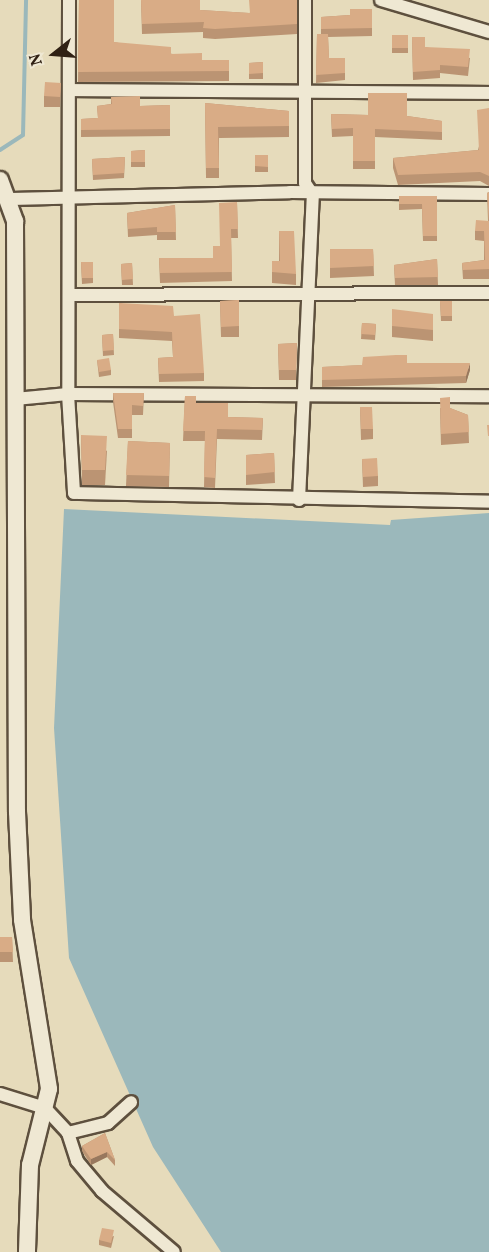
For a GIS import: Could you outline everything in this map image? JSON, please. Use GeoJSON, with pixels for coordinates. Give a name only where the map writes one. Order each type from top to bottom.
{"type":"FeatureCollection","features":[{"type":"Feature","properties":{"kind":"street"},"geometry":{"type":"LineString","coordinates":[[69,0],[68,394],[74,493],[299,500],[489,502]]}},
{"type":"Feature","properties":{"kind":"street"},"geometry":{"type":"LineString","coordinates":[[299,500],[311,293],[313,195],[305,183],[305,0]]}},
{"type":"Feature","properties":{"kind":"street"},"geometry":{"type":"LineString","coordinates":[[381,0],[489,32]]}},
{"type":"Feature","properties":{"kind":"street"},"geometry":{"type":"LineString","coordinates":[[69,90],[489,93]]}},
{"type":"Feature","properties":{"kind":"street"},"geometry":{"type":"LineString","coordinates":[[0,180],[11,199],[15,399],[16,812],[22,920],[49,1089],[30,1165],[27,1252]]}},
{"type":"Feature","properties":{"kind":"street"},"geometry":{"type":"LineString","coordinates":[[11,199],[69,195],[489,194]]}},
{"type":"Feature","properties":{"kind":"street"},"geometry":{"type":"LineString","coordinates":[[69,296],[489,293]]}},
{"type":"Feature","properties":{"kind":"street"},"geometry":{"type":"LineString","coordinates":[[15,399],[68,394],[304,397],[489,396]]}},
{"type":"Feature","properties":{"kind":"street"},"geometry":{"type":"LineString","coordinates":[[0,1094],[45,1108],[68,1133],[77,1161],[102,1191],[174,1252]]}},
{"type":"Feature","properties":{"kind":"street"},"geometry":{"type":"LineString","coordinates":[[68,1133],[108,1123],[131,1102]]}},
{"type":"Feature","properties":{"kind":"water"},"geometry":{"type":"Polygon","coordinates":[[[64,509],[390,525],[391,520],[489,513],[489,1252],[221,1252],[153,1147],[69,958],[54,728],[64,509]]]}},
{"type":"Feature","properties":{"kind":"building"},"geometry":{"type":"Polygon","coordinates":[[[79,0],[114,0],[114,42],[171,47],[171,54],[202,53],[202,60],[229,60],[229,71],[78,72],[79,0]]]}},
{"type":"Feature","properties":{"kind":"building"},"geometry":{"type":"Polygon","coordinates":[[[141,0],[200,0],[200,10],[250,13],[249,0],[297,0],[297,24],[215,29],[203,28],[204,22],[142,24],[141,0]]]}},
{"type":"Feature","properties":{"kind":"building"},"geometry":{"type":"Polygon","coordinates":[[[350,9],[372,9],[372,28],[321,29],[321,17],[350,15],[350,9]]]}},
{"type":"Feature","properties":{"kind":"building"},"geometry":{"type":"Polygon","coordinates":[[[317,34],[328,34],[329,58],[345,58],[345,73],[316,75],[317,34]]]}},
{"type":"Feature","properties":{"kind":"building"},"geometry":{"type":"Polygon","coordinates":[[[392,35],[408,35],[408,48],[392,48],[392,35]]]}},
{"type":"Feature","properties":{"kind":"building"},"geometry":{"type":"Polygon","coordinates":[[[412,37],[425,37],[425,47],[470,49],[468,67],[440,65],[440,70],[413,72],[412,37]]]}},
{"type":"Feature","properties":{"kind":"building"},"geometry":{"type":"Polygon","coordinates":[[[263,62],[263,73],[249,74],[249,63],[263,62]]]}},
{"type":"Feature","properties":{"kind":"building"},"geometry":{"type":"Polygon","coordinates":[[[45,82],[61,83],[60,97],[44,96],[45,82]]]}},
{"type":"Feature","properties":{"kind":"building"},"geometry":{"type":"Polygon","coordinates":[[[368,93],[407,93],[407,116],[442,121],[442,132],[375,129],[375,161],[353,161],[353,128],[332,129],[331,114],[368,115],[368,93]]]}},
{"type":"Feature","properties":{"kind":"building"},"geometry":{"type":"Polygon","coordinates":[[[140,96],[140,106],[170,105],[170,129],[81,130],[81,119],[98,118],[97,106],[112,104],[111,97],[140,96]]]}},
{"type":"Feature","properties":{"kind":"building"},"geometry":{"type":"Polygon","coordinates":[[[205,103],[289,111],[289,126],[218,127],[219,168],[206,168],[205,103]]]}},
{"type":"Feature","properties":{"kind":"building"},"geometry":{"type":"Polygon","coordinates":[[[489,108],[489,176],[480,172],[398,175],[393,158],[479,150],[477,110],[489,108]]]}},
{"type":"Feature","properties":{"kind":"building"},"geometry":{"type":"Polygon","coordinates":[[[145,150],[145,162],[131,162],[131,151],[145,150]]]}},
{"type":"Feature","properties":{"kind":"building"},"geometry":{"type":"Polygon","coordinates":[[[255,155],[268,155],[268,167],[255,166],[255,155]]]}},
{"type":"Feature","properties":{"kind":"building"},"geometry":{"type":"Polygon","coordinates":[[[125,157],[124,173],[93,175],[92,159],[125,157]]]}},
{"type":"Feature","properties":{"kind":"building"},"geometry":{"type":"Polygon","coordinates":[[[489,192],[489,221],[487,193],[489,192]]]}},
{"type":"Feature","properties":{"kind":"building"},"geometry":{"type":"Polygon","coordinates":[[[399,196],[437,196],[437,236],[423,236],[422,204],[399,204],[399,196]]]}},
{"type":"Feature","properties":{"kind":"building"},"geometry":{"type":"Polygon","coordinates":[[[237,202],[238,229],[231,229],[232,272],[160,273],[159,258],[213,258],[213,246],[220,246],[219,203],[237,202]]]}},
{"type":"Feature","properties":{"kind":"building"},"geometry":{"type":"Polygon","coordinates":[[[175,205],[176,232],[157,232],[157,227],[128,229],[127,213],[175,205]]]}},
{"type":"Feature","properties":{"kind":"building"},"geometry":{"type":"Polygon","coordinates":[[[476,220],[489,221],[489,269],[463,270],[462,263],[485,260],[484,231],[475,231],[476,220]]]}},
{"type":"Feature","properties":{"kind":"building"},"geometry":{"type":"Polygon","coordinates":[[[279,231],[294,231],[296,274],[272,272],[272,261],[280,261],[279,231]]]}},
{"type":"Feature","properties":{"kind":"building"},"geometry":{"type":"Polygon","coordinates":[[[330,249],[373,249],[374,266],[330,268],[330,249]]]}},
{"type":"Feature","properties":{"kind":"building"},"geometry":{"type":"Polygon","coordinates":[[[437,259],[438,277],[395,278],[394,265],[437,259]]]}},
{"type":"Feature","properties":{"kind":"building"},"geometry":{"type":"Polygon","coordinates":[[[81,262],[93,262],[93,278],[82,278],[81,262]]]}},
{"type":"Feature","properties":{"kind":"building"},"geometry":{"type":"Polygon","coordinates":[[[132,263],[133,279],[122,280],[121,264],[132,263]]]}},
{"type":"Feature","properties":{"kind":"building"},"geometry":{"type":"Polygon","coordinates":[[[239,300],[239,326],[221,327],[220,301],[239,300]]]}},
{"type":"Feature","properties":{"kind":"building"},"geometry":{"type":"Polygon","coordinates":[[[440,301],[452,301],[452,316],[441,316],[440,301]]]}},
{"type":"Feature","properties":{"kind":"building"},"geometry":{"type":"Polygon","coordinates":[[[119,303],[173,306],[174,316],[200,314],[204,373],[159,374],[158,358],[173,357],[172,332],[119,329],[119,303]]]}},
{"type":"Feature","properties":{"kind":"building"},"geometry":{"type":"Polygon","coordinates":[[[392,309],[433,314],[433,330],[392,326],[392,309]]]}},
{"type":"Feature","properties":{"kind":"building"},"geometry":{"type":"Polygon","coordinates":[[[362,323],[376,324],[375,335],[361,334],[362,323]]]}},
{"type":"Feature","properties":{"kind":"building"},"geometry":{"type":"Polygon","coordinates":[[[113,334],[114,350],[103,351],[102,335],[113,334]]]}},
{"type":"Feature","properties":{"kind":"building"},"geometry":{"type":"Polygon","coordinates":[[[297,343],[296,370],[279,370],[278,344],[297,343]]]}},
{"type":"Feature","properties":{"kind":"building"},"geometry":{"type":"Polygon","coordinates":[[[407,355],[407,363],[470,363],[466,376],[322,380],[322,367],[362,365],[363,357],[407,355]]]}},
{"type":"Feature","properties":{"kind":"building"},"geometry":{"type":"Polygon","coordinates":[[[109,358],[111,370],[99,372],[97,360],[109,358]]]}},
{"type":"Feature","properties":{"kind":"building"},"geometry":{"type":"Polygon","coordinates":[[[113,393],[144,393],[143,406],[132,405],[132,429],[118,429],[113,393]]]}},
{"type":"Feature","properties":{"kind":"building"},"geometry":{"type":"Polygon","coordinates":[[[185,396],[196,396],[196,403],[228,403],[228,417],[263,418],[262,430],[217,429],[215,478],[204,477],[205,431],[183,431],[185,396]]]}},
{"type":"Feature","properties":{"kind":"building"},"geometry":{"type":"Polygon","coordinates":[[[450,397],[450,408],[468,415],[469,432],[441,434],[440,398],[450,397]]]}},
{"type":"Feature","properties":{"kind":"building"},"geometry":{"type":"Polygon","coordinates":[[[360,407],[372,407],[373,429],[361,429],[360,407]]]}},
{"type":"Feature","properties":{"kind":"building"},"geometry":{"type":"Polygon","coordinates":[[[81,435],[107,436],[105,470],[82,470],[81,435]]]}},
{"type":"Feature","properties":{"kind":"building"},"geometry":{"type":"Polygon","coordinates":[[[128,441],[170,443],[169,476],[126,475],[128,441]]]}},
{"type":"Feature","properties":{"kind":"building"},"geometry":{"type":"Polygon","coordinates":[[[274,453],[275,472],[246,475],[246,455],[274,453]]]}},
{"type":"Feature","properties":{"kind":"building"},"geometry":{"type":"Polygon","coordinates":[[[377,458],[378,476],[363,477],[362,459],[377,458]]]}},
{"type":"Feature","properties":{"kind":"building"},"geometry":{"type":"Polygon","coordinates":[[[0,937],[12,937],[13,952],[0,952],[0,937]]]}},
{"type":"Feature","properties":{"kind":"building"},"geometry":{"type":"Polygon","coordinates":[[[105,1133],[115,1160],[107,1152],[91,1159],[82,1146],[105,1133]]]}},
{"type":"Feature","properties":{"kind":"building"},"geometry":{"type":"Polygon","coordinates":[[[102,1228],[114,1230],[111,1243],[99,1240],[102,1228]]]}},
{"type":"Feature","properties":{"kind":"waterway"},"geometry":{"type":"LineString","coordinates":[[0,150],[23,135],[26,0]]}}]}
